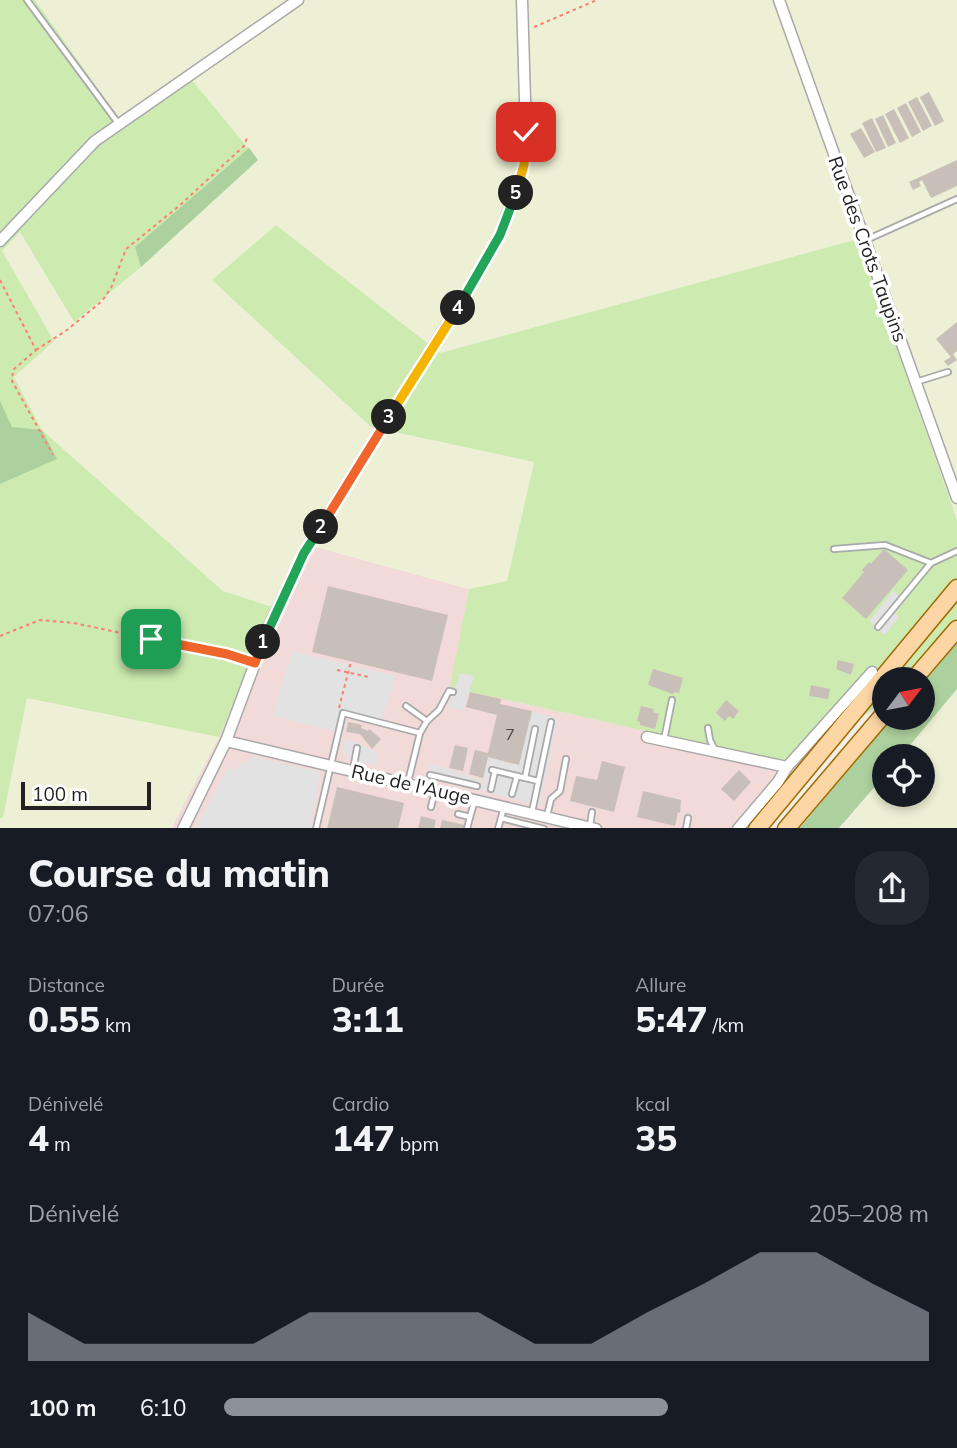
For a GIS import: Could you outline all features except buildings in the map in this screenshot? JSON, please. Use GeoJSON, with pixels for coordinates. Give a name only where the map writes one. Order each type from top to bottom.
{"type":"FeatureCollection","features":[{"type":"Feature","properties":{"kind":"main road"},"geometry":{"type":"LineString","coordinates":[[757,828],[957,588]]}},
{"type":"Feature","properties":{"kind":"main road"},"geometry":{"type":"LineString","coordinates":[[924,667],[957,629]]}},
{"type":"Feature","properties":{"kind":"main road"},"geometry":{"type":"LineString","coordinates":[[786,828],[872,728]]}},
{"type":"Feature","properties":{"kind":"street"},"geometry":{"type":"LineString","coordinates":[[0,241],[95,141],[298,0]]}},
{"type":"Feature","properties":{"kind":"street"},"geometry":{"type":"LineString","coordinates":[[183,828],[226,741],[273,616],[304,553],[500,235],[524,165],[526,132],[522,0]]}},
{"type":"Feature","properties":{"kind":"street","name":"Rue des Crots Taupins"},"geometry":{"type":"LineString","coordinates":[[779,0],[957,498]]}},
{"type":"Feature","properties":{"kind":"street"},"geometry":{"type":"LineString","coordinates":[[738,828],[778,782],[787,766],[872,672]]}},
{"type":"Feature","properties":{"kind":"street"},"geometry":{"type":"LineString","coordinates":[[647,737],[787,766]]}},
{"type":"Feature","properties":{"kind":"street","name":"Rue de l'Auge"},"geometry":{"type":"LineString","coordinates":[[226,741],[532,812],[553,821],[593,828]]}},
{"type":"Feature","properties":{"kind":"lane"},"geometry":{"type":"LineString","coordinates":[[27,0],[118,123]]}},
{"type":"Feature","properties":{"kind":"lane"},"geometry":{"type":"LineString","coordinates":[[865,241],[957,199]]}},
{"type":"Feature","properties":{"kind":"lane"},"geometry":{"type":"LineString","coordinates":[[915,382],[948,372]]}},
{"type":"Feature","properties":{"kind":"lane"},"geometry":{"type":"LineString","coordinates":[[834,549],[885,545],[931,563]]}},
{"type":"Feature","properties":{"kind":"lane"},"geometry":{"type":"LineString","coordinates":[[878,627],[931,563],[957,551]]}},
{"type":"Feature","properties":{"kind":"lane"},"geometry":{"type":"LineString","coordinates":[[407,783],[420,733],[427,721],[439,710],[449,691],[453,692]]}},
{"type":"Feature","properties":{"kind":"lane"},"geometry":{"type":"LineString","coordinates":[[663,740],[672,701]]}},
{"type":"Feature","properties":{"kind":"lane"},"geometry":{"type":"LineString","coordinates":[[406,706],[427,721]]}},
{"type":"Feature","properties":{"kind":"lane"},"geometry":{"type":"LineString","coordinates":[[316,828],[343,713],[420,733]]}},
{"type":"Feature","properties":{"kind":"lane"},"geometry":{"type":"LineString","coordinates":[[532,812],[551,722]]}},
{"type":"Feature","properties":{"kind":"lane"},"geometry":{"type":"LineString","coordinates":[[708,728],[715,751]]}},
{"type":"Feature","properties":{"kind":"lane"},"geometry":{"type":"LineString","coordinates":[[525,778],[535,729]]}},
{"type":"Feature","properties":{"kind":"lane"},"geometry":{"type":"LineString","coordinates":[[353,770],[357,748]]}},
{"type":"Feature","properties":{"kind":"lane"},"geometry":{"type":"LineString","coordinates":[[553,821],[551,799],[560,791],[566,759]]}},
{"type":"Feature","properties":{"kind":"lane"},"geometry":{"type":"LineString","coordinates":[[491,789],[493,771],[538,781]]}},
{"type":"Feature","properties":{"kind":"lane"},"geometry":{"type":"LineString","coordinates":[[430,775],[477,786]]}},
{"type":"Feature","properties":{"kind":"lane"},"geometry":{"type":"LineString","coordinates":[[512,794],[517,776]]}},
{"type":"Feature","properties":{"kind":"lane"},"geometry":{"type":"LineString","coordinates":[[431,807],[446,778]]}},
{"type":"Feature","properties":{"kind":"lane"},"geometry":{"type":"LineString","coordinates":[[467,828],[476,799]]}},
{"type":"Feature","properties":{"kind":"lane"},"geometry":{"type":"LineString","coordinates":[[498,828],[504,806]]}},
{"type":"Feature","properties":{"kind":"lane"},"geometry":{"type":"LineString","coordinates":[[592,812],[593,828]]}},
{"type":"Feature","properties":{"kind":"lane"},"geometry":{"type":"LineString","coordinates":[[458,814],[470,817]]}},
{"type":"Feature","properties":{"kind":"lane"},"geometry":{"type":"LineString","coordinates":[[501,818],[544,828]]}},
{"type":"Feature","properties":{"kind":"lane"},"geometry":{"type":"LineString","coordinates":[[686,828],[688,818]]}},
{"type":"Feature","properties":{"kind":"path"},"geometry":{"type":"LineString","coordinates":[[523,29],[535,27],[597,0]]}},
{"type":"Feature","properties":{"kind":"path"},"geometry":{"type":"LineString","coordinates":[[53,455],[12,381],[13,370],[102,301],[111,288],[126,248],[179,206],[244,146],[247,138]]}},
{"type":"Feature","properties":{"kind":"path"},"geometry":{"type":"LineString","coordinates":[[0,280],[36,350]]}},
{"type":"Feature","properties":{"kind":"path"},"geometry":{"type":"LineString","coordinates":[[0,636],[40,620],[87,626],[227,654],[255,663]]}},
{"type":"Feature","properties":{"kind":"path"},"geometry":{"type":"LineString","coordinates":[[339,711],[351,661]]}},
{"type":"Feature","properties":{"kind":"path"},"geometry":{"type":"LineString","coordinates":[[337,670],[369,677]]}},
{"type":"Feature","properties":{"kind":"shaded area"},"geometry":{"type":"Polygon","coordinates":[[[305,544],[469,589],[451,687],[796,765],[746,828],[172,828],[219,737],[305,544]]]}},
{"type":"Feature","properties":{"kind":"shaded area"},"geometry":{"type":"Polygon","coordinates":[[[893,591],[904,600],[894,613],[899,617],[885,635],[874,631],[869,621],[893,591]]]}},
{"type":"Feature","properties":{"kind":"shaded area"},"geometry":{"type":"Polygon","coordinates":[[[292,651],[396,676],[380,724],[349,716],[342,733],[273,716],[292,651]]]}},
{"type":"Feature","properties":{"kind":"shaded area"},"geometry":{"type":"Polygon","coordinates":[[[460,673],[474,676],[463,711],[448,707],[460,673]]]}},
{"type":"Feature","properties":{"kind":"shaded area"},"geometry":{"type":"Polygon","coordinates":[[[532,711],[558,719],[540,806],[480,790],[488,757],[519,764],[532,711]]]}},
{"type":"Feature","properties":{"kind":"shaded area"},"geometry":{"type":"Polygon","coordinates":[[[345,740],[355,741],[379,754],[376,765],[348,760],[349,754],[342,752],[345,740]]]}},
{"type":"Feature","properties":{"kind":"shaded area"},"geometry":{"type":"Polygon","coordinates":[[[250,756],[320,772],[313,828],[195,828],[228,768],[235,770],[243,762],[249,762],[250,756]]]}},
{"type":"Feature","properties":{"kind":"shaded area"},"geometry":{"type":"Polygon","coordinates":[[[431,763],[480,780],[478,790],[427,778],[431,763]]]}},
{"type":"Feature","properties":{"kind":"green space"},"geometry":{"type":"Polygon","coordinates":[[[0,0],[35,0],[123,124],[191,79],[258,160],[141,267],[74,322],[20,232],[2,251],[54,341],[14,377],[42,430],[223,591],[275,608],[219,737],[27,698],[3,818],[0,818],[0,0]]]}},
{"type":"Feature","properties":{"kind":"green space"},"geometry":{"type":"Polygon","coordinates":[[[35,0],[957,0],[957,520],[858,239],[440,353],[276,226],[213,280],[370,427],[534,462],[507,581],[469,589],[305,544],[275,608],[223,591],[42,430],[14,377],[2,251],[20,232],[73,322],[123,124],[35,0]]]}},
{"type":"Feature","properties":{"kind":"green space"},"geometry":{"type":"Polygon","coordinates":[[[249,148],[258,160],[141,267],[135,247],[249,148]]]}},
{"type":"Feature","properties":{"kind":"green space"},"geometry":{"type":"Polygon","coordinates":[[[276,225],[440,353],[858,239],[957,520],[957,641],[928,667],[872,667],[872,710],[796,765],[450,687],[469,589],[507,581],[534,462],[371,427],[212,280],[276,225]]]}},
{"type":"Feature","properties":{"kind":"green space"},"geometry":{"type":"Polygon","coordinates":[[[0,401],[12,427],[42,430],[57,459],[0,484],[0,401]]]}},
{"type":"Feature","properties":{"kind":"green space"},"geometry":{"type":"Polygon","coordinates":[[[957,641],[957,689],[935,715],[934,667],[957,641]]]}},
{"type":"Feature","properties":{"kind":"green space"},"geometry":{"type":"Polygon","coordinates":[[[957,689],[957,828],[842,826],[872,790],[872,807],[935,807],[935,744],[911,744],[923,730],[935,730],[935,715],[957,689]]]}},
{"type":"Feature","properties":{"kind":"green space"},"geometry":{"type":"Polygon","coordinates":[[[27,697],[219,737],[171,828],[0,828],[0,818],[3,818],[27,697]]]}},
{"type":"Feature","properties":{"kind":"green space"},"geometry":{"type":"Polygon","coordinates":[[[881,730],[923,730],[911,744],[872,744],[872,790],[839,828],[800,828],[881,730]]]}},
{"type":"Feature","properties":{"kind":"route"},"geometry":{"type":"LineString","coordinates":[[151,639],[227,654],[255,663],[273,616],[304,553],[500,235],[516,195],[524,165],[526,132]]}}]}
